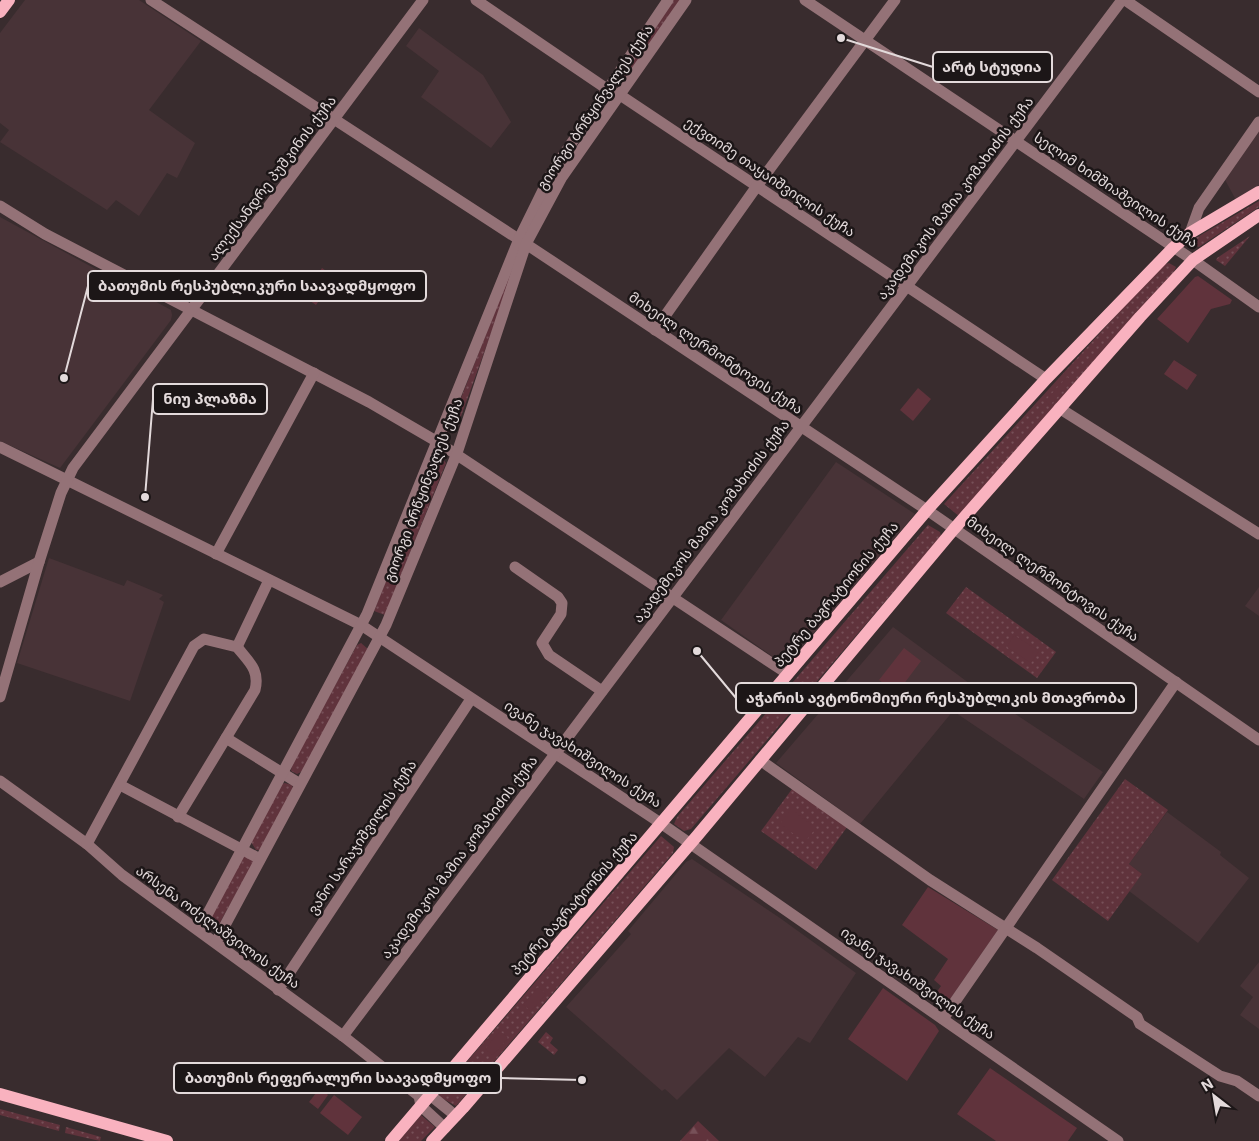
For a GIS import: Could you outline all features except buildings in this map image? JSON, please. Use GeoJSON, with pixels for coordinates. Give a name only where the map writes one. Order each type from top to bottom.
{"type":"FeatureCollection","features":[{"type":"Feature","properties":{"kind":"main road"},"geometry":{"type":"LineString","coordinates":[[0,12],[9,0]]}},
{"type":"Feature","properties":{"kind":"main road","name":"პეტრე ბაგრატიონის ქუჩა"},"geometry":{"type":"LineString","coordinates":[[391,1141],[423,1099],[662,824],[927,510],[1046,379],[1172,248],[1190,233],[1259,192]]}},
{"type":"Feature","properties":{"kind":"main road"},"geometry":{"type":"LineString","coordinates":[[432,1141],[456,1116],[690,844],[954,529],[1059,408],[1193,260],[1259,215]]}},
{"type":"Feature","properties":{"kind":"main road"},"geometry":{"type":"LineString","coordinates":[[0,1094],[167,1141]]}},
{"type":"Feature","properties":{"kind":"street","name":"მიხეილ ლერმონტოვის ქუჩა"},"geometry":{"type":"LineString","coordinates":[[151,0],[522,242],[927,510],[1259,740]]}},
{"type":"Feature","properties":{"kind":"street","name":"ალექსანდრე პუშკინის ქუჩა"},"geometry":{"type":"LineString","coordinates":[[0,697],[39,562],[67,480],[90,445],[336,120],[423,0]]}},
{"type":"Feature","properties":{"kind":"street","name":"ექვთიმე თაყაიშვილის ქუჩა"},"geometry":{"type":"LineString","coordinates":[[476,0],[607,89],[620,95],[1046,379]]}},
{"type":"Feature","properties":{"kind":"street","name":"გიორგი ბრწყინვალეს ქუჩა"},"geometry":{"type":"LineString","coordinates":[[199,930],[243,849],[281,772],[361,625],[400,535],[436,441],[552,172],[668,0]]}},
{"type":"Feature","properties":{"kind":"street","name":"გიორგი ბრწყინვალეს ქუჩა"},"geometry":{"type":"LineString","coordinates":[[216,942],[380,637],[457,453],[522,242],[562,177],[686,0]]}},
{"type":"Feature","properties":{"kind":"street","name":"სელიმ ხიმშიაშვილის ქუჩა"},"geometry":{"type":"LineString","coordinates":[[805,0],[1172,248],[1193,260],[1259,307]]}},
{"type":"Feature","properties":{"kind":"street"},"geometry":{"type":"LineString","coordinates":[[655,330],[757,186],[895,0]]}},
{"type":"Feature","properties":{"kind":"street"},"geometry":{"type":"LineString","coordinates":[[1123,0],[1259,92]]}},
{"type":"Feature","properties":{"kind":"street","name":"აკადემიკოს მამია კომახიძის ქუჩა"},"geometry":{"type":"LineString","coordinates":[[343,1036],[1123,0]]}},
{"type":"Feature","properties":{"kind":"street"},"geometry":{"type":"LineString","coordinates":[[1190,233],[1199,208],[1259,122]]}},
{"type":"Feature","properties":{"kind":"street"},"geometry":{"type":"LineString","coordinates":[[0,206],[45,234],[192,308],[369,402],[457,453],[672,599],[788,674]]}},
{"type":"Feature","properties":{"kind":"street"},"geometry":{"type":"LineString","coordinates":[[216,554],[314,373]]}},
{"type":"Feature","properties":{"kind":"street"},"geometry":{"type":"LineString","coordinates":[[1059,408],[1259,534]]}},
{"type":"Feature","properties":{"kind":"street","name":"ივანე ჯავახიშვილის ქუჩა"},"geometry":{"type":"LineString","coordinates":[[0,447],[361,625],[662,824],[1118,1141]]}},
{"type":"Feature","properties":{"kind":"street"},"geometry":{"type":"LineString","coordinates":[[0,582],[39,562]]}},
{"type":"Feature","properties":{"kind":"street"},"geometry":{"type":"LineString","coordinates":[[515,567],[562,603],[561,614],[542,643],[544,649],[549,655],[602,691]]}},
{"type":"Feature","properties":{"kind":"street"},"geometry":{"type":"LineString","coordinates":[[237,647],[269,580]]}},
{"type":"Feature","properties":{"kind":"street"},"geometry":{"type":"LineString","coordinates":[[87,844],[194,646],[204,639],[237,647],[255,670],[257,679],[255,690],[178,817]]}},
{"type":"Feature","properties":{"kind":"street"},"geometry":{"type":"LineString","coordinates":[[942,1019],[1176,682]]}},
{"type":"Feature","properties":{"kind":"street","name":"ვანო სარაჯიშვილის ქუჩა"},"geometry":{"type":"LineString","coordinates":[[278,990],[471,699]]}},
{"type":"Feature","properties":{"kind":"street"},"geometry":{"type":"LineString","coordinates":[[226,738],[300,784]]}},
{"type":"Feature","properties":{"kind":"street"},"geometry":{"type":"LineString","coordinates":[[760,760],[930,880],[1137,1017],[1140,1024],[1220,1076],[1237,1081],[1259,1096]]}},
{"type":"Feature","properties":{"kind":"street","name":"არსენა ოძელაშვილის ქუჩა"},"geometry":{"type":"LineString","coordinates":[[0,781],[87,844],[122,875],[343,1036],[423,1099]]}},
{"type":"Feature","properties":{"kind":"street"},"geometry":{"type":"LineString","coordinates":[[120,785],[260,859]]}},
{"type":"Feature","properties":{"kind":"street"},"geometry":{"type":"LineString","coordinates":[[423,1099],[456,1116]]}},
{"type":"Feature","properties":{"kind":"street"},"geometry":{"type":"LineString","coordinates":[[423,1099],[445,1128]]}},
{"type":"Feature","properties":{"kind":"shaded area"},"geometry":{"type":"Polygon","coordinates":[[[25,0],[139,0],[201,41],[149,110],[195,143],[177,178],[167,173],[139,216],[116,200],[107,210],[0,142],[9,130],[0,123],[0,33],[25,0]]]}},
{"type":"Feature","properties":{"kind":"shaded area"},"geometry":{"type":"Polygon","coordinates":[[[419,28],[483,75],[511,122],[491,148],[421,97],[439,71],[406,46],[419,28]]]}},
{"type":"Feature","properties":{"kind":"shaded area"},"geometry":{"type":"Polygon","coordinates":[[[1259,131],[1259,186],[1236,200],[1224,178],[1259,131]]]}},
{"type":"Feature","properties":{"kind":"shaded area"},"geometry":{"type":"Polygon","coordinates":[[[0,217],[171,310],[171,320],[60,468],[0,441],[0,217]]]}},
{"type":"Feature","properties":{"kind":"shaded area"},"geometry":{"type":"Polygon","coordinates":[[[836,462],[915,514],[786,666],[721,620],[836,462]]]}},
{"type":"Feature","properties":{"kind":"shaded area"},"geometry":{"type":"Polygon","coordinates":[[[49,558],[124,586],[127,580],[163,595],[159,599],[164,602],[130,701],[17,663],[49,558]]]}},
{"type":"Feature","properties":{"kind":"shaded area"},"geometry":{"type":"Polygon","coordinates":[[[1259,587],[1259,616],[1245,606],[1259,587]]]}},
{"type":"Feature","properties":{"kind":"shaded area"},"geometry":{"type":"Polygon","coordinates":[[[893,627],[973,686],[1103,772],[1084,799],[953,711],[860,824],[776,763],[893,627]]]}},
{"type":"Feature","properties":{"kind":"shaded area"},"geometry":{"type":"Polygon","coordinates":[[[1167,812],[1221,852],[1220,855],[1249,878],[1198,943],[1129,891],[1142,874],[1129,864],[1167,812]]]}},
{"type":"Feature","properties":{"kind":"shaded area"},"geometry":{"type":"Polygon","coordinates":[[[692,859],[780,918],[856,973],[810,1043],[798,1037],[765,1077],[729,1048],[677,1100],[665,1089],[662,1091],[566,1007],[631,934],[628,931],[686,862],[692,859]]]}},
{"type":"Feature","properties":{"kind":"shaded area"},"geometry":{"type":"Polygon","coordinates":[[[1259,962],[1259,1029],[1240,1015],[1253,997],[1240,986],[1259,962]]]}},
{"type":"Feature","properties":{"kind":"green space"},"geometry":{"type":"Polygon","coordinates":[[[671,0],[682,0],[622,83],[618,80],[671,0]]]}},
{"type":"Feature","properties":{"kind":"green space"},"geometry":{"type":"Polygon","coordinates":[[[1259,201],[1259,207],[1199,247],[1197,246],[1194,239],[1259,201]]]}},
{"type":"Feature","properties":{"kind":"green space"},"geometry":{"type":"Polygon","coordinates":[[[1250,236],[1225,266],[1216,260],[1217,258],[1250,236]]]}},
{"type":"Feature","properties":{"kind":"green space"},"geometry":{"type":"Polygon","coordinates":[[[515,260],[517,262],[456,430],[450,426],[515,260]]]}},
{"type":"Feature","properties":{"kind":"green space"},"geometry":{"type":"Polygon","coordinates":[[[1169,263],[1176,267],[1173,274],[960,517],[944,504],[1162,265],[1169,263]]]}},
{"type":"Feature","properties":{"kind":"green space"},"geometry":{"type":"Polygon","coordinates":[[[322,268],[335,277],[316,305],[303,296],[322,268]]]}},
{"type":"Feature","properties":{"kind":"green space"},"geometry":{"type":"Polygon","coordinates":[[[1198,276],[1232,300],[1230,304],[1211,309],[1188,343],[1157,319],[1198,276]]]}},
{"type":"Feature","properties":{"kind":"green space"},"geometry":{"type":"Polygon","coordinates":[[[1174,360],[1197,375],[1187,390],[1164,374],[1174,360]]]}},
{"type":"Feature","properties":{"kind":"green space"},"geometry":{"type":"Polygon","coordinates":[[[1067,377],[1072,381],[1050,405],[1045,401],[1067,377]]]}},
{"type":"Feature","properties":{"kind":"green space"},"geometry":{"type":"Polygon","coordinates":[[[918,388],[931,399],[913,421],[900,410],[918,388]]]}},
{"type":"Feature","properties":{"kind":"green space"},"geometry":{"type":"Polygon","coordinates":[[[440,456],[446,463],[385,615],[374,611],[434,458],[440,456]]]}},
{"type":"Feature","properties":{"kind":"green space"},"geometry":{"type":"Polygon","coordinates":[[[928,525],[940,532],[941,536],[691,829],[684,831],[674,824],[677,817],[928,525]]]}},
{"type":"Feature","properties":{"kind":"green space"},"geometry":{"type":"Polygon","coordinates":[[[966,587],[1056,652],[1037,678],[946,613],[966,587]]]}},
{"type":"Feature","properties":{"kind":"green space"},"geometry":{"type":"Polygon","coordinates":[[[1014,635],[1039,651],[1031,663],[1007,647],[1014,635]]]}},
{"type":"Feature","properties":{"kind":"green space"},"geometry":{"type":"Polygon","coordinates":[[[361,643],[369,650],[303,771],[297,774],[291,771],[292,764],[357,645],[361,643]]]}},
{"type":"Feature","properties":{"kind":"green space"},"geometry":{"type":"Polygon","coordinates":[[[904,648],[921,661],[897,693],[879,680],[904,648]]]}},
{"type":"Feature","properties":{"kind":"green space"},"geometry":{"type":"Polygon","coordinates":[[[1125,779],[1168,810],[1129,864],[1142,874],[1108,921],[1052,880],[1125,779]]]}},
{"type":"Feature","properties":{"kind":"green space"},"geometry":{"type":"Polygon","coordinates":[[[282,784],[292,785],[293,788],[261,850],[256,850],[251,842],[282,784]]]}},
{"type":"Feature","properties":{"kind":"green space"},"geometry":{"type":"Polygon","coordinates":[[[795,785],[850,823],[816,870],[761,831],[795,785]]]}},
{"type":"Feature","properties":{"kind":"green space"},"geometry":{"type":"Polygon","coordinates":[[[791,809],[816,828],[805,842],[780,824],[791,809]]]}},
{"type":"Feature","properties":{"kind":"green space"},"geometry":{"type":"Polygon","coordinates":[[[661,836],[674,847],[673,853],[456,1106],[440,1097],[439,1094],[661,836]]]}},
{"type":"Feature","properties":{"kind":"green space"},"geometry":{"type":"Polygon","coordinates":[[[246,856],[254,862],[218,926],[210,924],[210,917],[242,857],[246,856]]]}},
{"type":"Feature","properties":{"kind":"green space"},"geometry":{"type":"Polygon","coordinates":[[[928,887],[998,930],[944,1008],[931,1000],[941,986],[934,980],[948,959],[902,925],[928,887]]]}},
{"type":"Feature","properties":{"kind":"green space"},"geometry":{"type":"Polygon","coordinates":[[[538,987],[546,994],[531,1011],[523,1005],[538,987]]]}},
{"type":"Feature","properties":{"kind":"green space"},"geometry":{"type":"Polygon","coordinates":[[[883,988],[935,1025],[939,1031],[907,1081],[848,1039],[883,988]]]}},
{"type":"Feature","properties":{"kind":"green space"},"geometry":{"type":"Polygon","coordinates":[[[500,1031],[508,1038],[493,1055],[485,1049],[500,1031]]]}},
{"type":"Feature","properties":{"kind":"green space"},"geometry":{"type":"Polygon","coordinates":[[[546,1032],[553,1038],[550,1043],[558,1050],[554,1055],[538,1042],[546,1032]]]}},
{"type":"Feature","properties":{"kind":"green space"},"geometry":{"type":"Polygon","coordinates":[[[990,1068],[1077,1128],[1068,1141],[996,1141],[957,1114],[990,1068]]]}},
{"type":"Feature","properties":{"kind":"green space"},"geometry":{"type":"Polygon","coordinates":[[[320,1088],[328,1095],[318,1109],[309,1102],[320,1088]]]}},
{"type":"Feature","properties":{"kind":"green space"},"geometry":{"type":"Polygon","coordinates":[[[334,1095],[362,1117],[348,1135],[320,1113],[334,1095]]]}},
{"type":"Feature","properties":{"kind":"green space"},"geometry":{"type":"Polygon","coordinates":[[[0,1109],[60,1125],[59,1131],[0,1115],[0,1109]]]}},
{"type":"Feature","properties":{"kind":"green space"},"geometry":{"type":"Polygon","coordinates":[[[421,1115],[435,1127],[421,1141],[399,1141],[421,1115]]]}},
{"type":"Feature","properties":{"kind":"green space"},"geometry":{"type":"Polygon","coordinates":[[[698,1121],[719,1141],[680,1141],[698,1121]]]}},
{"type":"Feature","properties":{"kind":"green space"},"geometry":{"type":"Polygon","coordinates":[[[66,1127],[101,1137],[100,1141],[65,1133],[66,1127]]]}},
{"type":"Feature","properties":{"kind":"place","name":"არტ სტუდია"},"geometry":{"type":"Point","coordinates":[841,38]}},
{"type":"Feature","properties":{"kind":"place","name":"ბათუმის რესპუბლიკური საავადმყოფო"},"geometry":{"type":"Point","coordinates":[64,378]}},
{"type":"Feature","properties":{"kind":"place","name":"ნიუ პლაზმა"},"geometry":{"type":"Point","coordinates":[145,497]}},
{"type":"Feature","properties":{"kind":"place","name":"აჭარის ავტონომიური რესპუბლიკის მთავრობა"},"geometry":{"type":"Point","coordinates":[697,651]}},
{"type":"Feature","properties":{"kind":"place","name":"ბათუმის რეფერალური საავადმყოფო"},"geometry":{"type":"Point","coordinates":[582,1080]}}]}
